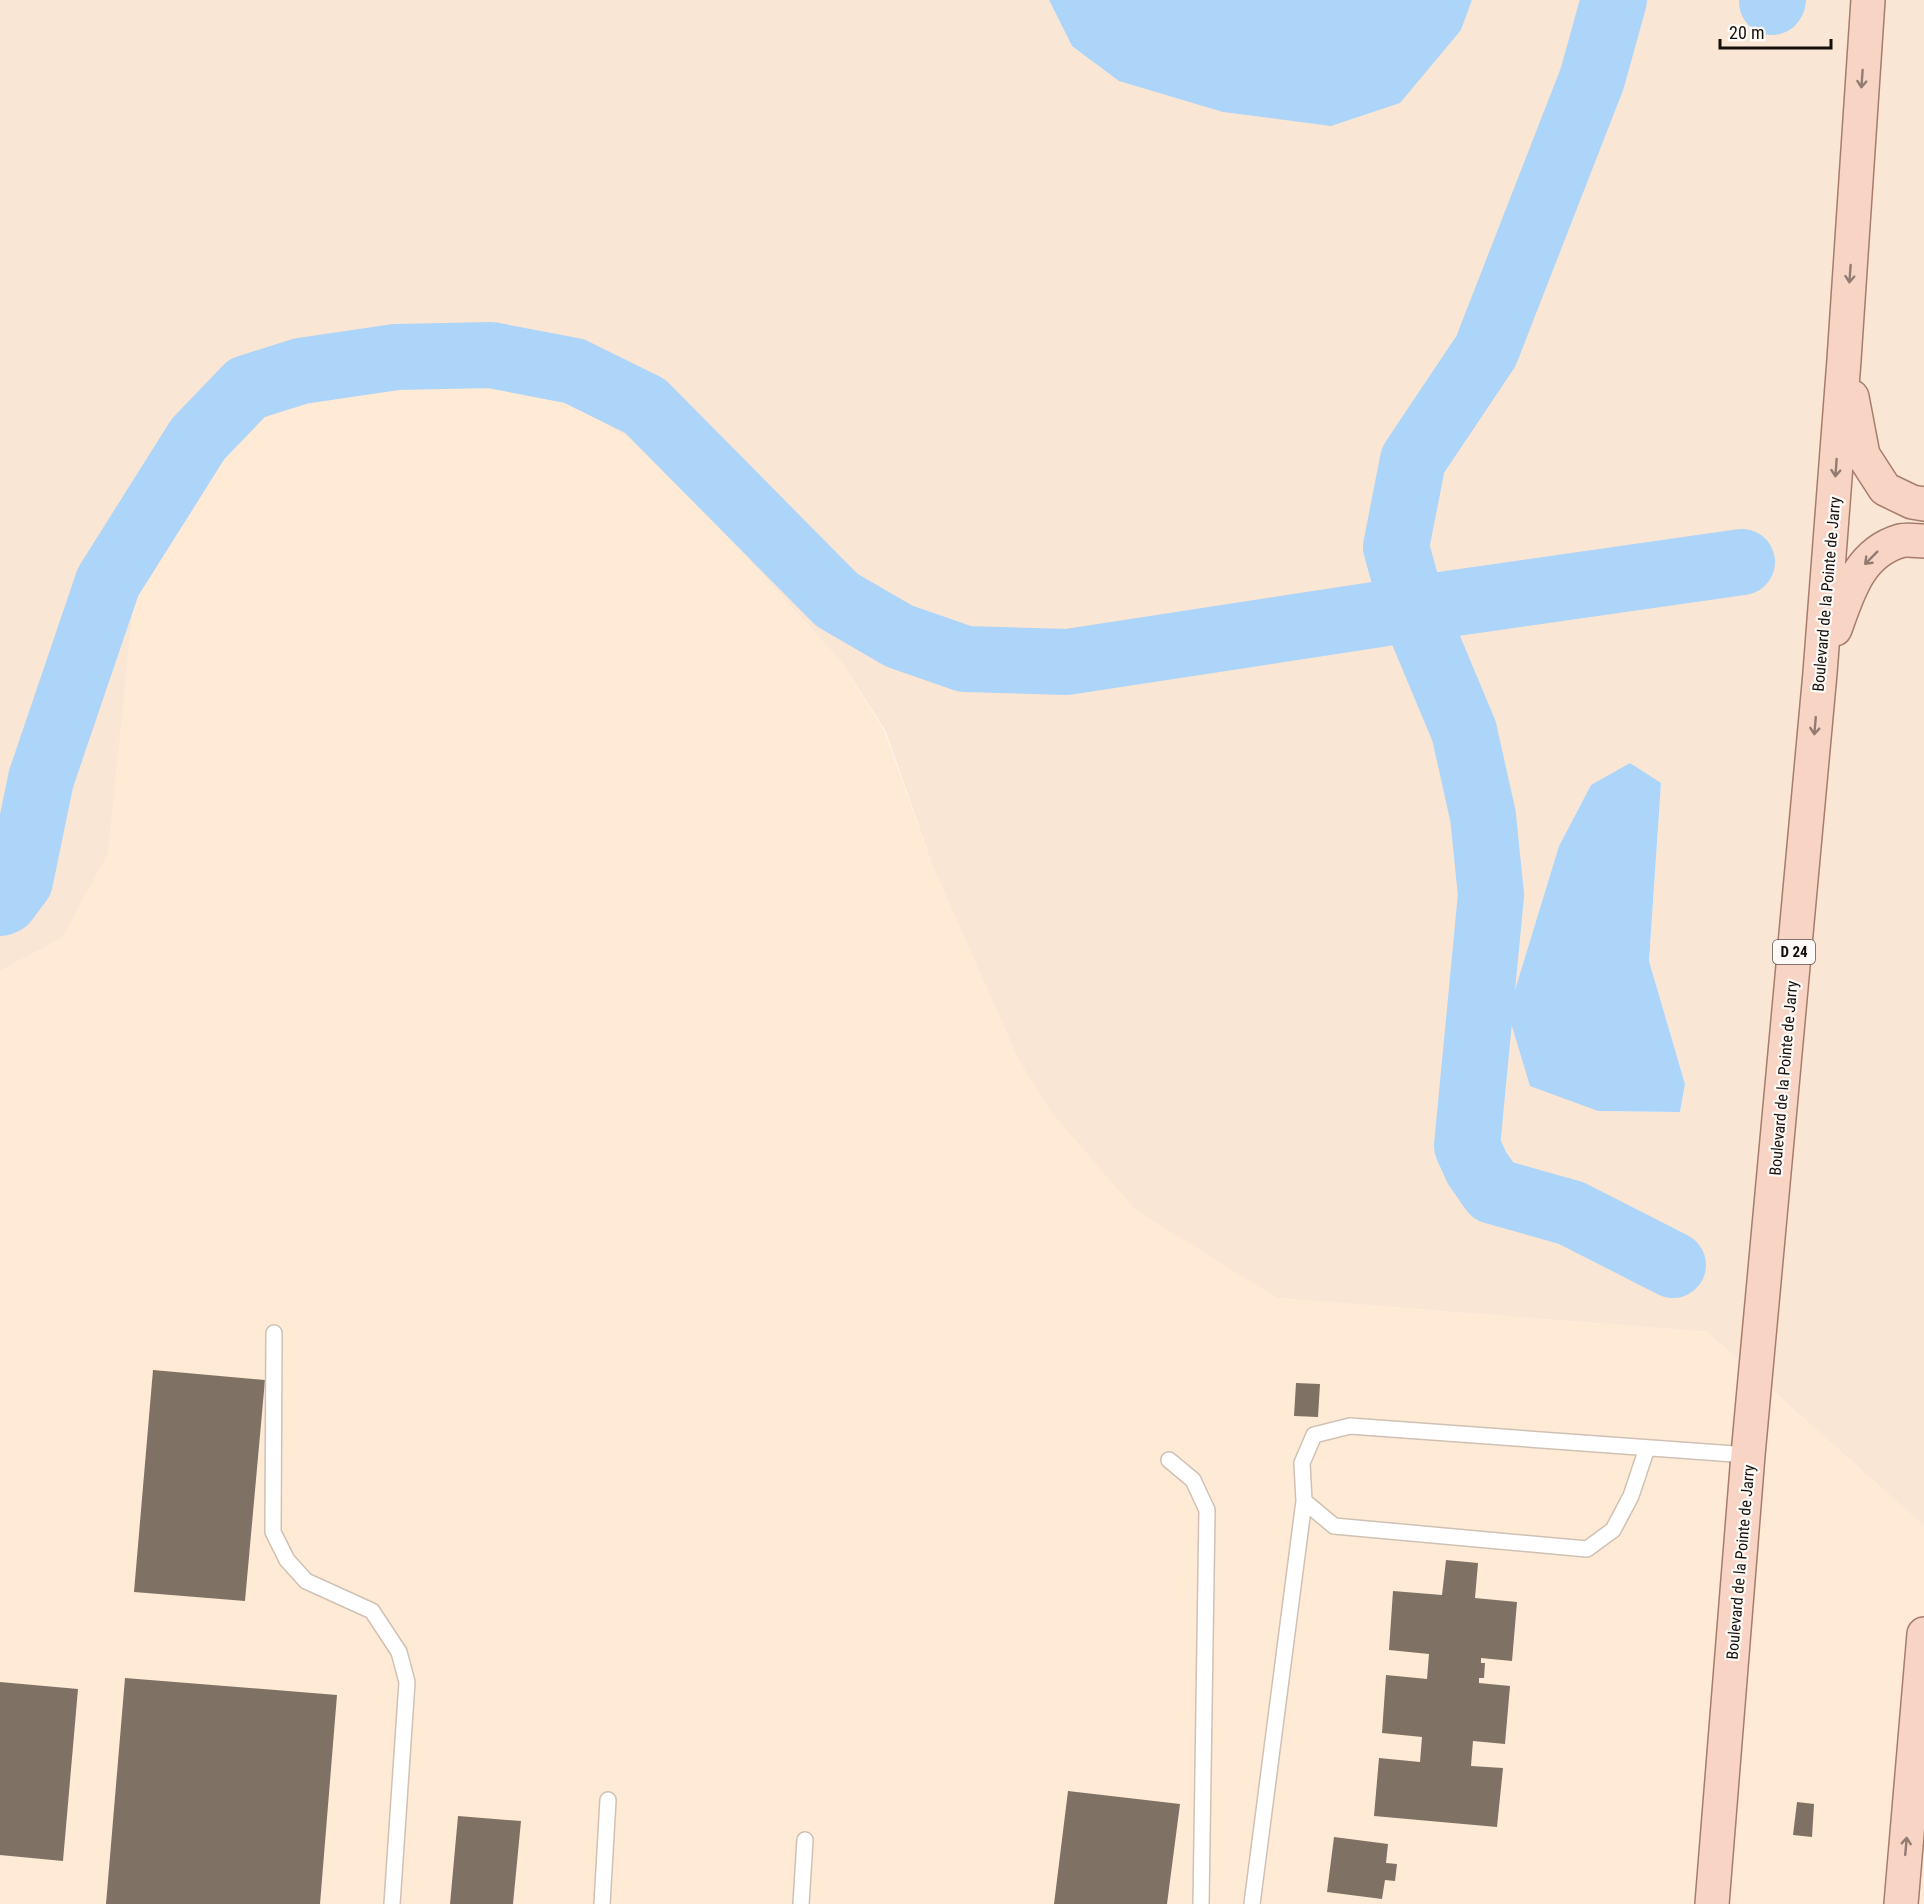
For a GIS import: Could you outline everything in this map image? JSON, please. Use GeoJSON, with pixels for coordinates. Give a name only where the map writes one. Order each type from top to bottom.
{"type":"FeatureCollection","features":[{"type":"Feature","properties":{"kind":"main road","name":"Boulevard de la Pointe de Jarry"},"geometry":{"type":"LineString","coordinates":[[1712,1904],[1748,1455],[1820,674],[1868,0]]}},
{"type":"Feature","properties":{"kind":"main road"},"geometry":{"type":"LineString","coordinates":[[1844,360],[1863,455],[1885,489],[1912,502],[1924,504]]}},
{"type":"Feature","properties":{"kind":"main road"},"geometry":{"type":"LineString","coordinates":[[1820,674],[1850,587],[1865,563],[1877,551],[1902,540],[1924,541]]}},
{"type":"Feature","properties":{"kind":"main road"},"geometry":{"type":"LineString","coordinates":[[1901,1904],[1924,1634]]}},
{"type":"Feature","properties":{"kind":"lane"},"geometry":{"type":"LineString","coordinates":[[274,1333],[273,1532],[287,1560],[306,1581],[372,1611],[399,1652],[407,1682],[392,1904]]}},
{"type":"Feature","properties":{"kind":"lane"},"geometry":{"type":"LineString","coordinates":[[1252,1904],[1304,1501],[1302,1463],[1314,1435],[1350,1426],[1748,1455]]}},
{"type":"Feature","properties":{"kind":"lane"},"geometry":{"type":"LineString","coordinates":[[1304,1501],[1334,1526],[1587,1549],[1613,1530],[1631,1496],[1647,1448]]}},
{"type":"Feature","properties":{"kind":"lane"},"geometry":{"type":"LineString","coordinates":[[1169,1460],[1193,1480],[1207,1510],[1200,1904]]}},
{"type":"Feature","properties":{"kind":"lane"},"geometry":{"type":"LineString","coordinates":[[602,1904],[608,1800]]}},
{"type":"Feature","properties":{"kind":"lane"},"geometry":{"type":"LineString","coordinates":[[801,1904],[805,1840]]}},
{"type":"Feature","properties":{"kind":"shaded area"},"geometry":{"type":"Polygon","coordinates":[[[0,0],[1049,0],[1072,46],[1461,30],[1472,0],[1924,0],[1924,1526],[1707,1332],[1277,1298],[1136,1210],[1050,1111],[1018,1059],[933,867],[886,732],[842,663],[731,540],[628,438],[564,400],[472,384],[369,389],[296,405],[235,431],[179,512],[133,608],[108,853],[62,938],[0,971],[0,0]],[[1661,783],[1591,785],[1559,846],[1508,1013],[1598,1111],[1680,1112],[1685,1084],[1649,961],[1661,783]]]}},
{"type":"Feature","properties":{"kind":"shaded area"},"geometry":{"type":"Polygon","coordinates":[[[472,384],[564,400],[628,438],[731,540],[842,663],[885,732],[933,867],[1018,1059],[1050,1111],[1277,1298],[1707,1332],[1924,1526],[1924,1904],[0,1904],[0,971],[62,938],[127,665],[133,608],[179,512],[235,431],[296,405],[369,389],[472,384]]]}},
{"type":"Feature","properties":{"kind":"water"},"geometry":{"type":"Polygon","coordinates":[[[1049,0],[1472,0],[1461,30],[1400,103],[1331,126],[1223,112],[1119,81],[1072,46],[1049,0]]]}},
{"type":"Feature","properties":{"kind":"water"},"geometry":{"type":"Polygon","coordinates":[[[1630,763],[1661,783],[1649,961],[1685,1084],[1680,1112],[1598,1111],[1530,1086],[1508,1013],[1559,846],[1591,785],[1630,763]]]}},
{"type":"Feature","properties":{"kind":"building"},"geometry":{"type":"Polygon","coordinates":[[[153,1370],[265,1380],[245,1601],[134,1592],[153,1370]]]}},
{"type":"Feature","properties":{"kind":"building"},"geometry":{"type":"Polygon","coordinates":[[[1296,1383],[1320,1384],[1318,1417],[1294,1416],[1296,1383]]]}},
{"type":"Feature","properties":{"kind":"building"},"geometry":{"type":"Polygon","coordinates":[[[1446,1560],[1478,1563],[1475,1598],[1517,1602],[1512,1661],[1481,1658],[1481,1663],[1485,1663],[1484,1678],[1479,1678],[1479,1683],[1510,1686],[1505,1744],[1473,1741],[1471,1766],[1503,1768],[1497,1827],[1374,1816],[1379,1758],[1420,1762],[1422,1737],[1382,1733],[1386,1675],[1427,1679],[1429,1654],[1389,1650],[1393,1591],[1442,1595],[1446,1560]]]}},
{"type":"Feature","properties":{"kind":"building"},"geometry":{"type":"Polygon","coordinates":[[[125,1678],[337,1695],[320,1904],[106,1904],[125,1678]]]}},
{"type":"Feature","properties":{"kind":"building"},"geometry":{"type":"Polygon","coordinates":[[[0,1682],[78,1689],[63,1861],[0,1855],[0,1682]]]}},
{"type":"Feature","properties":{"kind":"building"},"geometry":{"type":"Polygon","coordinates":[[[1068,1791],[1180,1804],[1167,1904],[1054,1904],[1068,1791]]]}},
{"type":"Feature","properties":{"kind":"building"},"geometry":{"type":"Polygon","coordinates":[[[1797,1802],[1814,1804],[1812,1837],[1793,1835],[1797,1802]]]}},
{"type":"Feature","properties":{"kind":"building"},"geometry":{"type":"Polygon","coordinates":[[[458,1816],[521,1821],[513,1904],[450,1904],[458,1816]]]}},
{"type":"Feature","properties":{"kind":"building"},"geometry":{"type":"Polygon","coordinates":[[[1334,1837],[1388,1844],[1386,1863],[1397,1864],[1395,1881],[1385,1880],[1382,1899],[1327,1892],[1334,1837]]]}},
{"type":"Feature","properties":{"kind":"waterway"},"geometry":{"type":"LineString","coordinates":[[1614,0],[1592,79],[1486,351],[1413,460],[1396,547],[1413,609],[1742,562]]}},
{"type":"Feature","properties":{"kind":"waterway"},"geometry":{"type":"LineString","coordinates":[[0,903],[5,901],[20,881],[41,779],[108,582],[198,439],[247,388],[301,371],[396,357],[491,355],[574,371],[645,406],[837,600],[899,636],[965,659],[1067,662],[1413,609],[1464,731],[1483,816],[1491,895],[1467,1146],[1477,1168],[1493,1191],[1571,1213],[1673,1265]]}}]}
